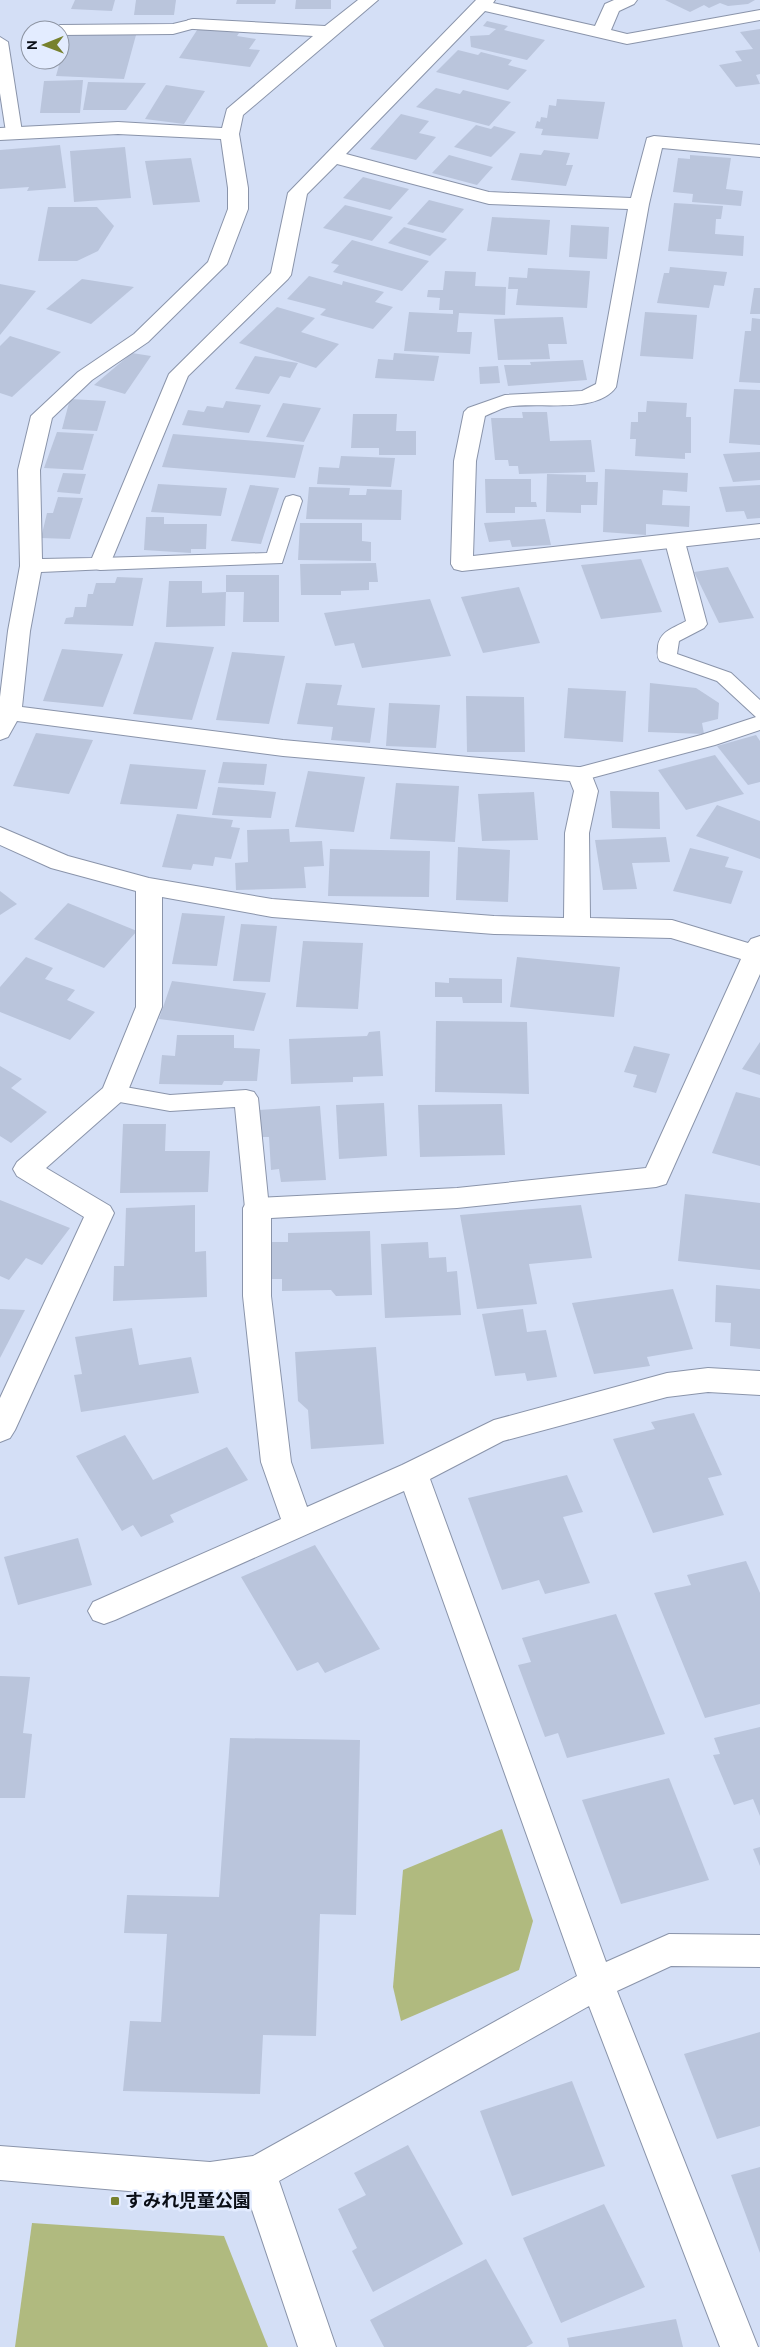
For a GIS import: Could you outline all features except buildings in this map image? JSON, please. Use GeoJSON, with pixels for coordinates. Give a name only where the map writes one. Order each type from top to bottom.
{"type":"FeatureCollection","features":[{"type":"Feature","properties":{"kind":"street"},"geometry":{"type":"LineString","coordinates":[[369,0],[234,113],[230,134],[238,188],[238,209],[217,264],[141,338],[85,376],[42,416],[29,470],[31,566],[5,722],[580,774],[586,791],[577,833],[578,926]]}},
{"type":"Feature","properties":{"kind":"street"},"geometry":{"type":"LineString","coordinates":[[601,33],[611,8],[628,0]]}},
{"type":"Feature","properties":{"kind":"street"},"geometry":{"type":"LineString","coordinates":[[31,566],[100,564],[179,374],[280,275],[298,193],[484,2],[627,39],[760,15]]}},
{"type":"Feature","properties":{"kind":"street"},"geometry":{"type":"LineString","coordinates":[[194,24],[329,32]]}},
{"type":"Feature","properties":{"kind":"street"},"geometry":{"type":"LineString","coordinates":[[7,133],[118,128],[230,134]]}},
{"type":"Feature","properties":{"kind":"street"},"geometry":{"type":"LineString","coordinates":[[760,151],[654,142],[639,204],[606,387],[586,397],[505,401],[475,412],[465,461],[462,564],[675,542],[760,531]]}},
{"type":"Feature","properties":{"kind":"street"},"geometry":{"type":"LineString","coordinates":[[334,157],[489,198],[639,204]]}},
{"type":"Feature","properties":{"kind":"street"},"geometry":{"type":"LineString","coordinates":[[0,835],[60,862],[149,886],[272,908],[494,925],[672,929],[759,951],[656,1178],[457,1198],[256,1208],[257,1296],[275,1452],[298,1523]]}},
{"type":"Feature","properties":{"kind":"street"},"geometry":{"type":"LineString","coordinates":[[0,1430],[100,1213],[27,1169],[114,1093],[148,1007],[149,886]]}},
{"type":"Feature","properties":{"kind":"street"},"geometry":{"type":"LineString","coordinates":[[104,1610],[413,1474],[494,1432],[667,1385],[708,1380],[757,1389]]}},
{"type":"Feature","properties":{"kind":"street"},"geometry":{"type":"LineString","coordinates":[[413,1474],[597,1983],[738,2347]]}},
{"type":"Feature","properties":{"kind":"street"},"geometry":{"type":"LineString","coordinates":[[0,2163],[210,2180],[258,2173],[597,1983],[669,1950],[760,1951]]}},
{"type":"Feature","properties":{"kind":"street"},"geometry":{"type":"LineString","coordinates":[[258,2173],[317,2347]]}},
{"type":"Feature","properties":{"kind":"lane"},"geometry":{"type":"LineString","coordinates":[[70,30],[173,29],[194,24]]}},
{"type":"Feature","properties":{"kind":"lane"},"geometry":{"type":"LineString","coordinates":[[0,42],[7,133]]}},
{"type":"Feature","properties":{"kind":"lane"},"geometry":{"type":"LineString","coordinates":[[100,564],[274,559],[293,501]]}},
{"type":"Feature","properties":{"kind":"lane"},"geometry":{"type":"LineString","coordinates":[[675,542],[698,624],[669,638],[667,657],[724,678],[760,712]]}},
{"type":"Feature","properties":{"kind":"lane"},"geometry":{"type":"LineString","coordinates":[[580,774],[708,740],[760,723]]}},
{"type":"Feature","properties":{"kind":"lane"},"geometry":{"type":"LineString","coordinates":[[114,1093],[170,1103],[246,1098],[256,1208]]}},
{"type":"Feature","properties":{"kind":"green space"},"geometry":{"type":"Polygon","coordinates":[[[502,1829],[533,1921],[519,1970],[401,2021],[393,1987],[403,1870],[502,1829]]]}},
{"type":"Feature","properties":{"kind":"green space"},"geometry":{"type":"Polygon","coordinates":[[[32,2223],[224,2236],[268,2347],[15,2347],[32,2223]]]}},
{"type":"Feature","properties":{"kind":"place","name":"すみれ児童公園"},"geometry":{"type":"Point","coordinates":[115,2201]}}]}
